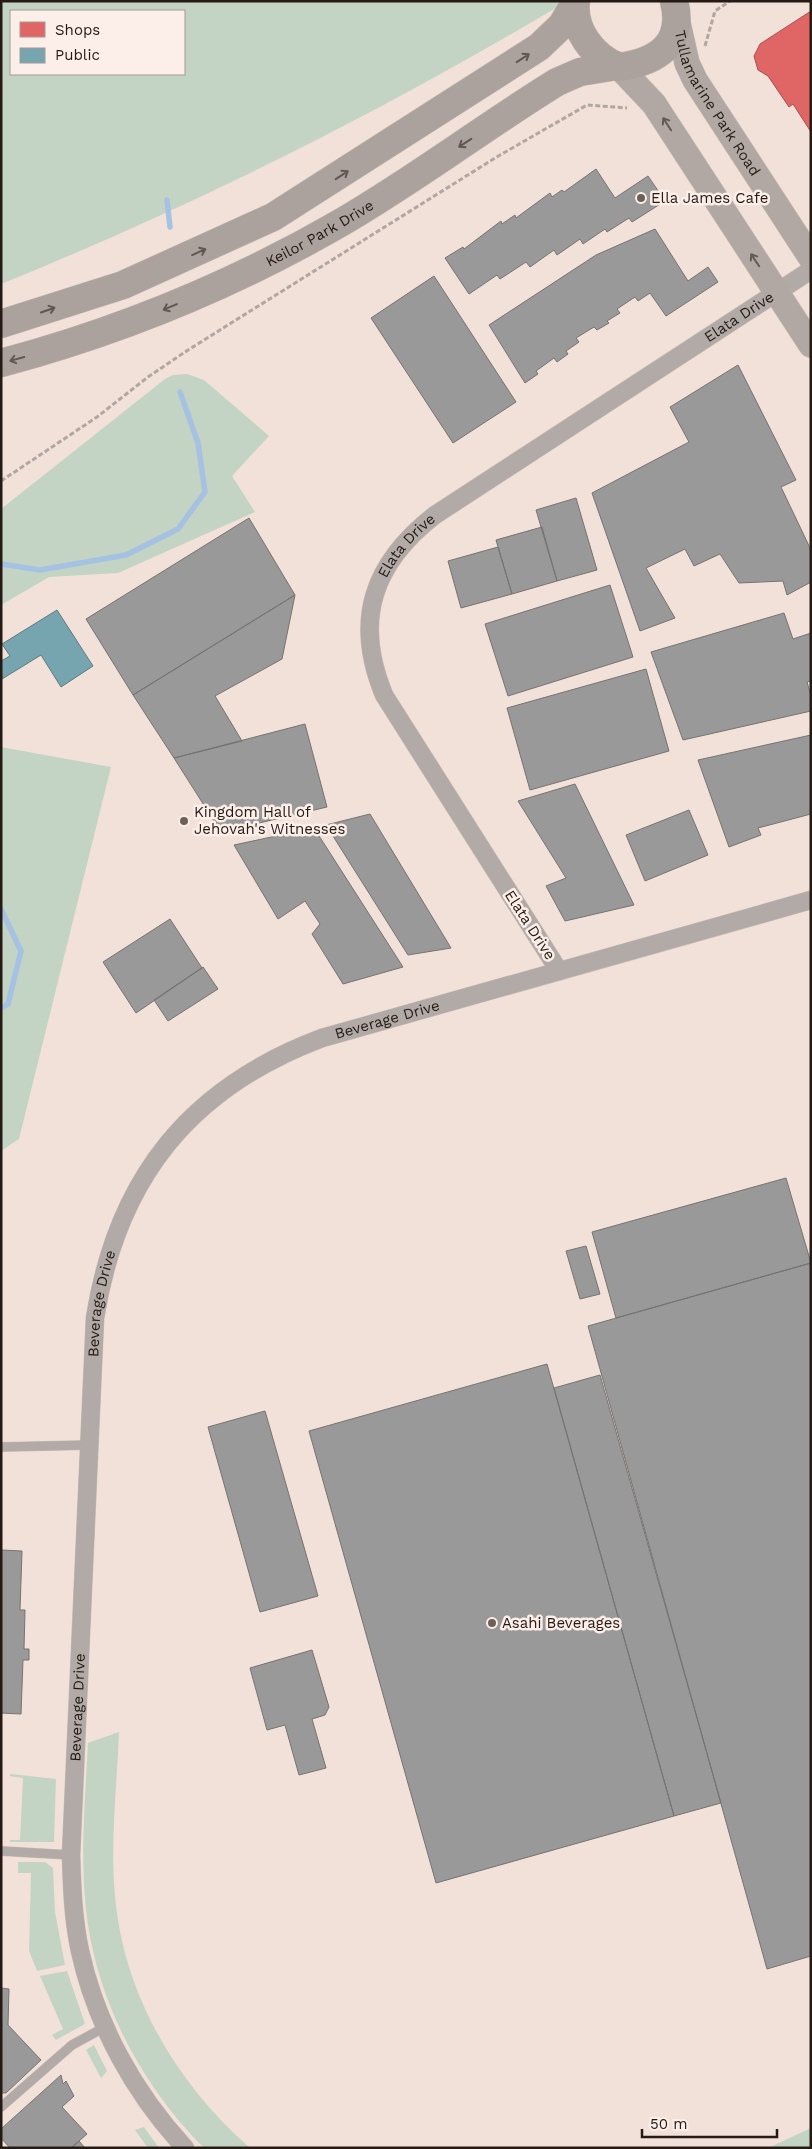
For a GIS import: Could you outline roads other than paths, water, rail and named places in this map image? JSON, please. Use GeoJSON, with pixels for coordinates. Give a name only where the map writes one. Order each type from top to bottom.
{"type":"FeatureCollection","features":[{"type":"Feature","properties":{"kind":"main road"},"geometry":{"type":"LineString","coordinates":[[575,2],[576,16],[584,39],[599,55],[618,66]]}},
{"type":"Feature","properties":{"kind":"main road"},"geometry":{"type":"LineString","coordinates":[[1,324],[123,285],[273,217],[539,47],[562,25],[575,2]]}},
{"type":"Feature","properties":{"kind":"main road","name":"Keilor Park Drive"},"geometry":{"type":"LineString","coordinates":[[1,363],[78,341],[131,322],[251,270],[369,205],[557,82],[580,72],[642,63],[654,57],[669,42],[680,11]]}},
{"type":"Feature","properties":{"kind":"street","name":"Tullamarine Park Road"},"geometry":{"type":"LineString","coordinates":[[680,11],[687,64],[695,80],[811,258]]}},
{"type":"Feature","properties":{"kind":"street"},"geometry":{"type":"LineString","coordinates":[[618,66],[654,104],[811,345]]}},
{"type":"Feature","properties":{"kind":"street","name":"Elata Drive"},"geometry":{"type":"LineString","coordinates":[[560,971],[384,695],[372,662],[369,637],[373,602],[378,586],[395,552],[405,540],[435,515],[811,270]]}},
{"type":"Feature","properties":{"kind":"street","name":"Beverage Drive"},"geometry":{"type":"LineString","coordinates":[[185,2148],[145,2099],[127,2070],[106,2027],[93,1996],[80,1950],[73,1905],[71,1856],[95,1318],[101,1279],[111,1244],[126,1207],[157,1156],[181,1127],[240,1077],[294,1048],[322,1038],[811,900]]}},
{"type":"Feature","properties":{"kind":"lane"},"geometry":{"type":"LineString","coordinates":[[1,1447],[89,1445]]}},
{"type":"Feature","properties":{"kind":"lane"},"geometry":{"type":"LineString","coordinates":[[1,1851],[71,1856]]}},
{"type":"Feature","properties":{"kind":"lane"},"geometry":{"type":"LineString","coordinates":[[1,2107],[72,2045],[106,2027]]}},
{"type":"Feature","properties":{"kind":"waterway"},"geometry":{"type":"LineString","coordinates":[[167,200],[170,227]]}},
{"type":"Feature","properties":{"kind":"waterway"},"geometry":{"type":"LineString","coordinates":[[1,564],[40,570],[126,555],[178,529],[205,492],[198,443],[180,392]]}},
{"type":"Feature","properties":{"kind":"waterway"},"geometry":{"type":"LineString","coordinates":[[1,909],[21,951],[8,1004],[1,1008]]}},
{"type":"Feature","properties":{"kind":"place","name":"Ella James Cafe"},"geometry":{"type":"Point","coordinates":[641,198]}},
{"type":"Feature","properties":{"kind":"place","name":"Kingdom Hall of Jehovah's Witnesses"},"geometry":{"type":"Point","coordinates":[184,821]}},
{"type":"Feature","properties":{"kind":"place","name":"Asahi Beverages"},"geometry":{"type":"Point","coordinates":[492,1623]}}]}
